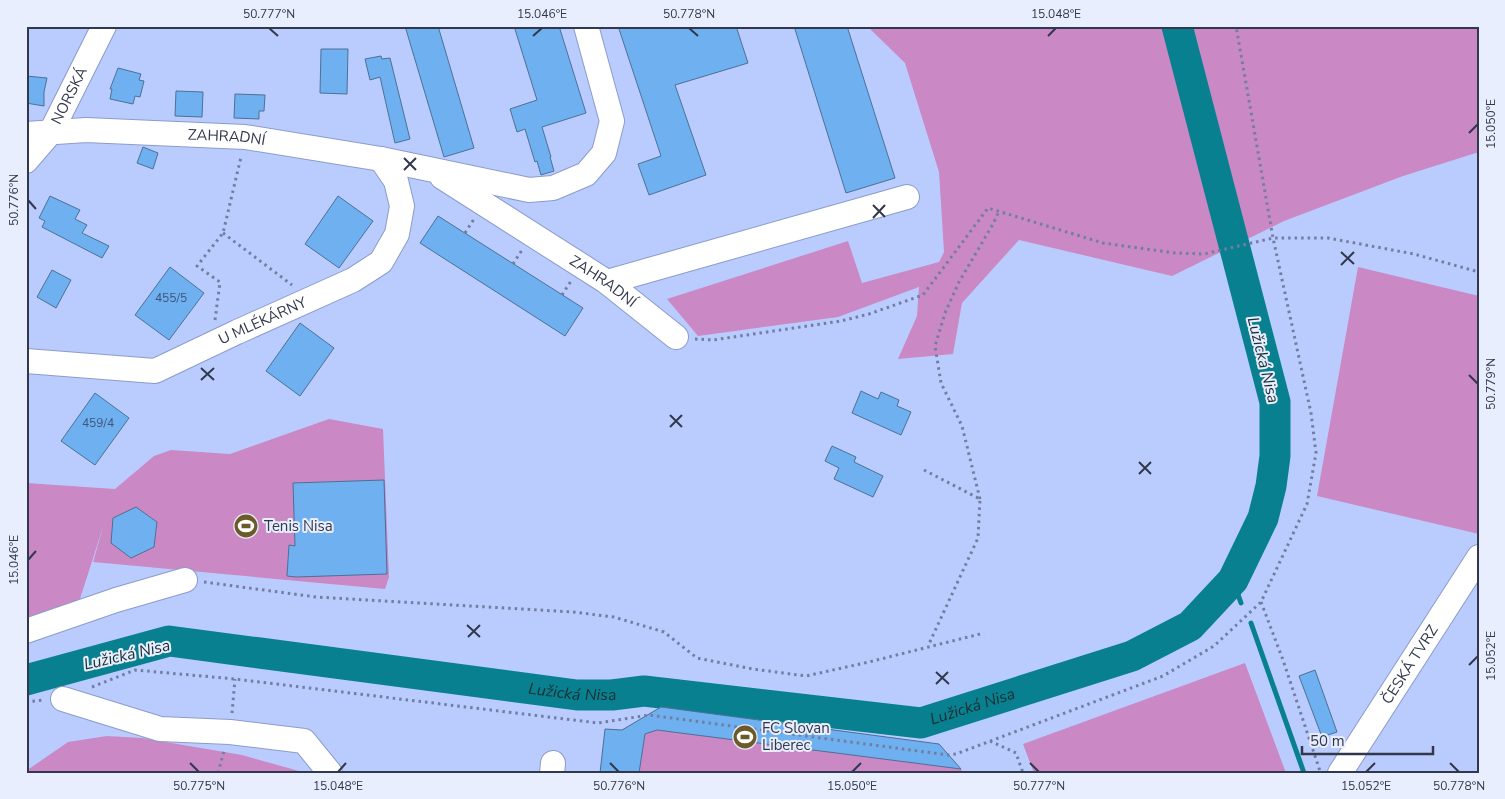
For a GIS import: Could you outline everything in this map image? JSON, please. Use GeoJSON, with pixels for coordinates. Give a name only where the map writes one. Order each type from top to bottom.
{"type":"FeatureCollection","features":[{"type":"Feature","properties":{"kind":"street","name":"ZAHRADNÍ"},"geometry":{"type":"LineString","coordinates":[[26,134],[86,130],[245,137],[425,167],[529,190],[553,188],[586,174],[604,153],[612,121],[586,26]]}},
{"type":"Feature","properties":{"kind":"street","name":"NORSKÁ"},"geometry":{"type":"LineString","coordinates":[[26,160],[52,132],[101,27]]}},
{"type":"Feature","properties":{"kind":"street","name":"U MLÉKÁRNY"},"geometry":{"type":"LineString","coordinates":[[26,361],[154,370],[353,280],[381,262],[397,234],[402,206],[396,181],[381,159]]}},
{"type":"Feature","properties":{"kind":"street","name":"ZAHRADNÍ"},"geometry":{"type":"LineString","coordinates":[[425,167],[607,282],[676,337]]}},
{"type":"Feature","properties":{"kind":"street"},"geometry":{"type":"LineString","coordinates":[[607,282],[907,197]]}},
{"type":"Feature","properties":{"kind":"street","name":"ČESKÁ TVRZ"},"geometry":{"type":"LineString","coordinates":[[1340,773],[1479,557]]}},
{"type":"Feature","properties":{"kind":"street"},"geometry":{"type":"LineString","coordinates":[[26,631],[116,600],[185,580]]}},
{"type":"Feature","properties":{"kind":"street"},"geometry":{"type":"LineString","coordinates":[[63,699],[160,729],[230,732],[304,741],[330,773]]}},
{"type":"Feature","properties":{"kind":"path"},"geometry":{"type":"LineString","coordinates":[[26,702],[63,699],[135,670],[235,679],[598,723],[649,715],[956,754],[1163,676],[1214,646],[1261,602],[1307,504],[1316,453],[1311,413],[1273,238],[1236,26]]}},
{"type":"Feature","properties":{"kind":"path"},"geometry":{"type":"LineString","coordinates":[[212,343],[220,282],[197,266],[222,233],[243,149]]}},
{"type":"Feature","properties":{"kind":"path"},"geometry":{"type":"LineString","coordinates":[[676,337],[713,340],[841,321],[869,314],[923,295],[988,208],[1103,243],[1175,253],[1204,254],[1273,238],[1328,238],[1414,254],[1479,272]]}},
{"type":"Feature","properties":{"kind":"path"},"geometry":{"type":"LineString","coordinates":[[928,647],[978,538],[980,499],[962,426],[941,383],[935,346],[945,313],[959,282],[999,211]]}},
{"type":"Feature","properties":{"kind":"path"},"geometry":{"type":"LineString","coordinates":[[222,233],[310,299]]}},
{"type":"Feature","properties":{"kind":"path"},"geometry":{"type":"LineString","coordinates":[[924,470],[980,499]]}},
{"type":"Feature","properties":{"kind":"path"},"geometry":{"type":"LineString","coordinates":[[185,580],[316,597],[564,612],[614,617],[664,632],[697,658],[753,669],[806,676],[869,662],[984,632]]}},
{"type":"Feature","properties":{"kind":"path"},"geometry":{"type":"LineString","coordinates":[[1261,602],[1286,669],[1320,773]]}},
{"type":"Feature","properties":{"kind":"path"},"geometry":{"type":"LineString","coordinates":[[990,741],[1016,753],[1023,773]]}},
{"type":"Feature","properties":{"kind":"shaded area"},"geometry":{"type":"Polygon","coordinates":[[[867,26],[1479,26],[1479,152],[1403,176],[1284,221],[1172,276],[1019,240],[962,303],[953,354],[898,359],[917,316],[919,287],[838,317],[698,336],[667,299],[848,241],[862,283],[939,262],[944,252],[939,172],[905,63],[867,26]]]}},
{"type":"Feature","properties":{"kind":"shaded area"},"geometry":{"type":"Polygon","coordinates":[[[1358,267],[1479,296],[1479,534],[1317,496],[1358,267]]]}},
{"type":"Feature","properties":{"kind":"shaded area","name":"Tenis Nisa"},"geometry":{"type":"Polygon","coordinates":[[[329,419],[383,429],[389,577],[385,589],[93,562],[104,524],[77,608],[26,626],[26,483],[115,489],[154,456],[171,450],[230,454],[329,419]]]}},
{"type":"Feature","properties":{"kind":"shaded area"},"geometry":{"type":"Polygon","coordinates":[[[1245,663],[1286,773],[1034,773],[1023,744],[1245,663]]]}},
{"type":"Feature","properties":{"kind":"shaded area","name":"FC Slovan Liberec"},"geometry":{"type":"Polygon","coordinates":[[[661,707],[939,744],[964,773],[600,773],[605,729],[622,730],[661,707]]]}},
{"type":"Feature","properties":{"kind":"shaded area"},"geometry":{"type":"Polygon","coordinates":[[[107,736],[142,738],[242,755],[306,773],[26,773],[26,771],[68,742],[107,736]]]}},
{"type":"Feature","properties":{"kind":"building"},"geometry":{"type":"Polygon","coordinates":[[[405,26],[438,26],[474,148],[444,157],[405,26]]]}},
{"type":"Feature","properties":{"kind":"building"},"geometry":{"type":"Polygon","coordinates":[[[514,26],[559,26],[586,113],[542,127],[554,171],[541,175],[525,129],[517,132],[510,109],[537,100],[514,26]]]}},
{"type":"Feature","properties":{"kind":"building"},"geometry":{"type":"Polygon","coordinates":[[[618,26],[736,26],[748,63],[675,85],[706,175],[649,195],[638,164],[661,156],[618,26]]]}},
{"type":"Feature","properties":{"kind":"building"},"geometry":{"type":"Polygon","coordinates":[[[794,26],[847,26],[895,178],[846,193],[794,26]]]}},
{"type":"Feature","properties":{"kind":"building"},"geometry":{"type":"Polygon","coordinates":[[[321,49],[348,49],[347,94],[320,93],[321,49]]]}},
{"type":"Feature","properties":{"kind":"building"},"geometry":{"type":"Polygon","coordinates":[[[381,56],[382,59],[390,58],[410,139],[395,143],[380,77],[370,80],[365,59],[381,56]]]}},
{"type":"Feature","properties":{"kind":"building"},"geometry":{"type":"Polygon","coordinates":[[[118,68],[141,74],[139,80],[144,81],[140,97],[135,96],[133,104],[110,99],[112,89],[110,89],[118,68]]]}},
{"type":"Feature","properties":{"kind":"building"},"geometry":{"type":"Polygon","coordinates":[[[26,76],[47,78],[44,106],[26,103],[26,76]]]}},
{"type":"Feature","properties":{"kind":"building"},"geometry":{"type":"Polygon","coordinates":[[[176,91],[203,92],[202,117],[175,116],[176,91]]]}},
{"type":"Feature","properties":{"kind":"building"},"geometry":{"type":"Polygon","coordinates":[[[235,94],[265,95],[264,111],[259,111],[259,119],[234,118],[235,94]]]}},
{"type":"Feature","properties":{"kind":"building"},"geometry":{"type":"Polygon","coordinates":[[[143,147],[158,153],[153,169],[137,163],[143,147]]]}},
{"type":"Feature","properties":{"kind":"building"},"geometry":{"type":"Polygon","coordinates":[[[50,196],[80,210],[75,219],[87,225],[82,233],[109,246],[102,258],[42,227],[45,221],[39,218],[50,196]]]}},
{"type":"Feature","properties":{"kind":"building"},"geometry":{"type":"Polygon","coordinates":[[[338,196],[373,221],[339,268],[305,244],[338,196]]]}},
{"type":"Feature","properties":{"kind":"building"},"geometry":{"type":"Polygon","coordinates":[[[438,216],[583,308],[565,336],[420,243],[438,216]]]}},
{"type":"Feature","properties":{"kind":"building"},"geometry":{"type":"Polygon","coordinates":[[[170,267],[204,293],[169,340],[135,315],[170,267]]]}},
{"type":"Feature","properties":{"kind":"building"},"geometry":{"type":"Polygon","coordinates":[[[52,270],[71,280],[56,308],[37,297],[52,270]]]}},
{"type":"Feature","properties":{"kind":"building"},"geometry":{"type":"Polygon","coordinates":[[[300,323],[334,348],[300,396],[266,371],[300,323]]]}},
{"type":"Feature","properties":{"kind":"building"},"geometry":{"type":"Polygon","coordinates":[[[861,391],[878,399],[881,392],[899,400],[897,406],[911,412],[901,435],[852,413],[861,391]]]}},
{"type":"Feature","properties":{"kind":"building"},"geometry":{"type":"Polygon","coordinates":[[[95,393],[129,418],[95,465],[61,441],[95,393]]]}},
{"type":"Feature","properties":{"kind":"building"},"geometry":{"type":"Polygon","coordinates":[[[832,446],[856,457],[854,462],[883,476],[873,497],[834,479],[839,468],[825,461],[832,446]]]}},
{"type":"Feature","properties":{"kind":"building"},"geometry":{"type":"Polygon","coordinates":[[[384,480],[387,574],[287,576],[289,545],[295,546],[293,483],[384,480]]]}},
{"type":"Feature","properties":{"kind":"building"},"geometry":{"type":"Polygon","coordinates":[[[136,507],[157,522],[154,547],[131,558],[111,543],[113,518],[136,507]]]}},
{"type":"Feature","properties":{"kind":"building"},"geometry":{"type":"Polygon","coordinates":[[[1315,670],[1337,732],[1322,737],[1299,676],[1315,670]]]}},
{"type":"Feature","properties":{"kind":"building"},"geometry":{"type":"Polygon","coordinates":[[[661,707],[939,744],[961,769],[657,730],[645,734],[639,773],[600,773],[605,729],[622,730],[661,707]]]}},
{"type":"Feature","properties":{"kind":"waterway","name":"Lužická Nisa"},"geometry":{"type":"LineString","coordinates":[[26,680],[169,641],[577,695],[612,695],[644,691],[921,723],[1132,656],[1190,626],[1233,580],[1263,518],[1271,486],[1275,456],[1275,402],[1177,26]]}},
{"type":"Feature","properties":{"kind":"waterway"},"geometry":{"type":"LineString","coordinates":[[1233,580],[1241,603]]}},
{"type":"Feature","properties":{"kind":"waterway"},"geometry":{"type":"LineString","coordinates":[[1251,623],[1304,773]]}},
{"type":"Feature","properties":{"kind":"place","name":"Tenis Nisa"},"geometry":{"type":"Point","coordinates":[246,526]}},
{"type":"Feature","properties":{"kind":"place","name":"FC Slovan Liberec"},"geometry":{"type":"Point","coordinates":[745,737]}}]}
